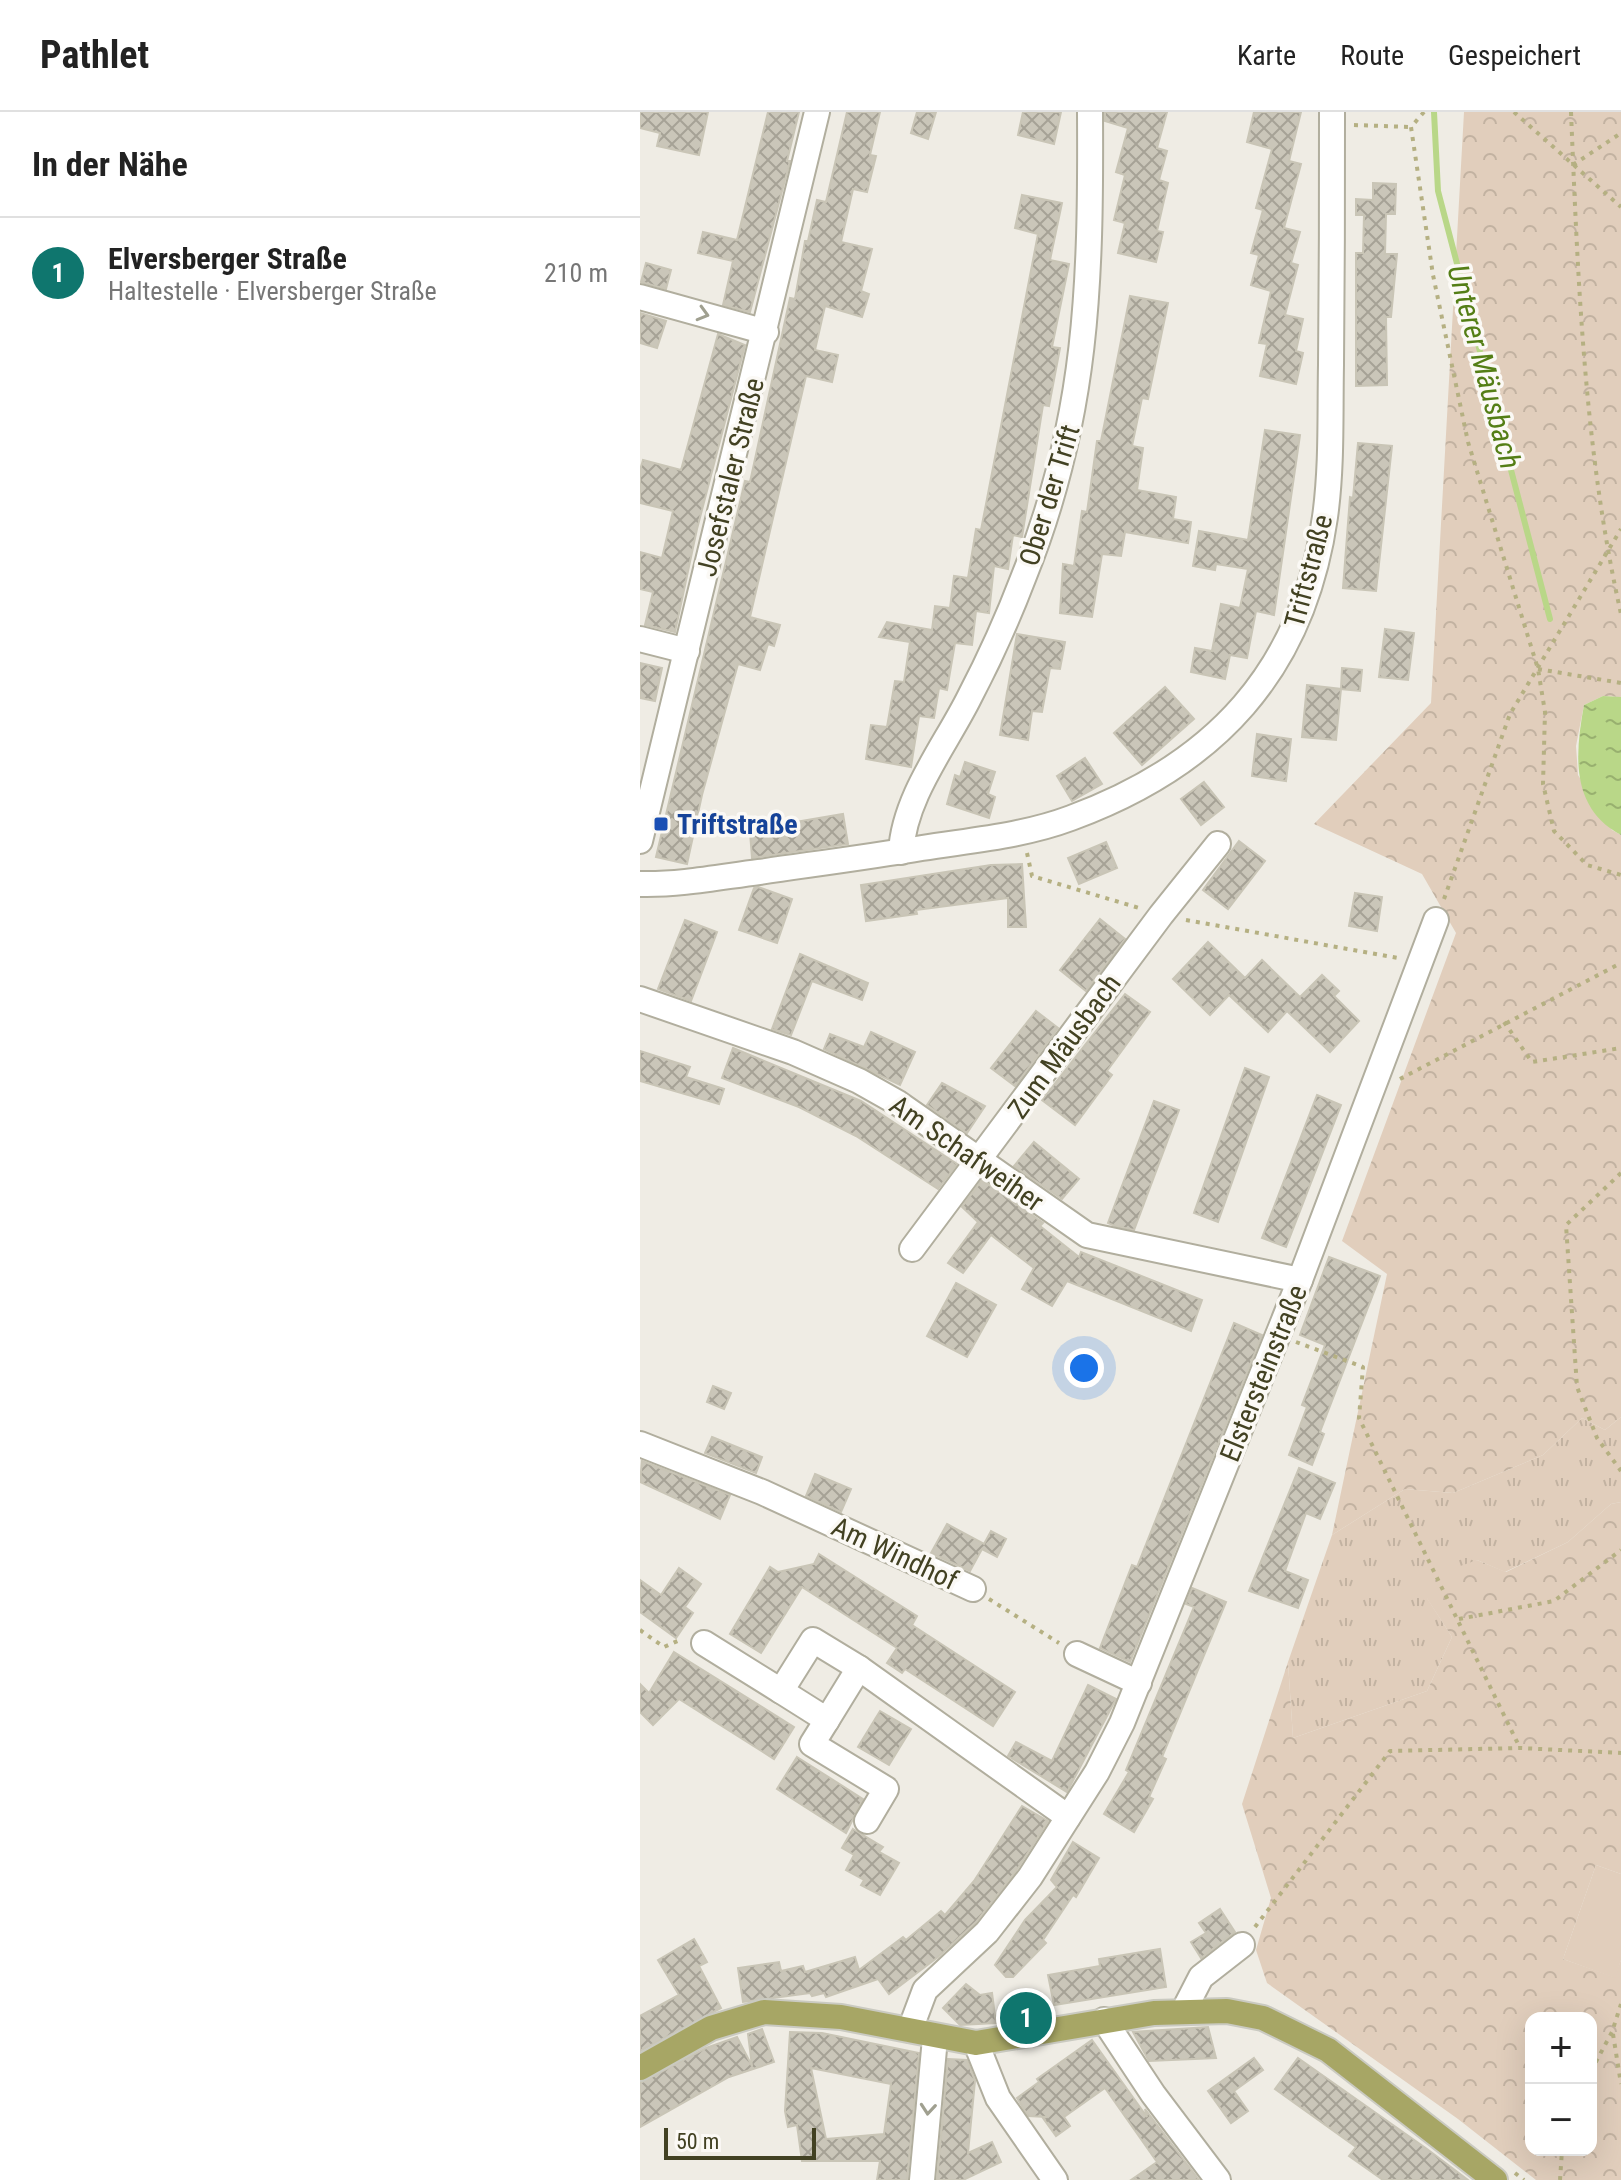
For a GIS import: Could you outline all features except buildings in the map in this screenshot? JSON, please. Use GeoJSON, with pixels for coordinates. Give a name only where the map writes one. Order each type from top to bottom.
{"type":"FeatureCollection","features":[{"type":"Feature","properties":{"kind":"main road"},"geometry":{"type":"LineString","coordinates":[[640,2068],[711,2028],[764,2012],[841,2017],[935,2038],[976,2043],[1104,2020],[1184,2010],[1227,2011],[1263,2018],[1317,2044],[1495,2180]]}},
{"type":"Feature","properties":{"kind":"street","name":"Josefstaler Straße"},"geometry":{"type":"LineString","coordinates":[[640,841],[817,112]]}},
{"type":"Feature","properties":{"kind":"street","name":"Ober der Trift"},"geometry":{"type":"LineString","coordinates":[[901,852],[907,815],[1002,631],[1063,465],[1076,402],[1086,311],[1091,227],[1090,112]]}},
{"type":"Feature","properties":{"kind":"street","name":"Triftstraße"},"geometry":{"type":"LineString","coordinates":[[640,884],[682,883],[901,852],[1023,832],[1069,819],[1117,799],[1178,762],[1218,732],[1260,689],[1288,646],[1307,596],[1325,516],[1330,429],[1332,118]]}},
{"type":"Feature","properties":{"kind":"street"},"geometry":{"type":"LineString","coordinates":[[640,297],[766,332]]}},
{"type":"Feature","properties":{"kind":"street"},"geometry":{"type":"LineString","coordinates":[[640,639],[687,651]]}},
{"type":"Feature","properties":{"kind":"street","name":"Zum Mäusbach"},"geometry":{"type":"LineString","coordinates":[[912,1249],[1161,915],[1218,844]]}},
{"type":"Feature","properties":{"kind":"street","name":"Elstersteinstraße"},"geometry":{"type":"LineString","coordinates":[[910,2030],[925,1990],[1005,1913],[1111,1746],[1300,1280],[1436,920]]}},
{"type":"Feature","properties":{"kind":"street","name":"Am Schafweiher"},"geometry":{"type":"LineString","coordinates":[[640,999],[793,1052],[859,1081],[898,1103],[1087,1235],[1300,1280]]}},
{"type":"Feature","properties":{"kind":"street","name":"Am Windhof"},"geometry":{"type":"LineString","coordinates":[[640,1444],[762,1492],[973,1589]]}},
{"type":"Feature","properties":{"kind":"street"},"geometry":{"type":"LineString","coordinates":[[781,1691],[813,1640],[859,1668],[1068,1817]]}},
{"type":"Feature","properties":{"kind":"street"},"geometry":{"type":"LineString","coordinates":[[704,1643],[827,1720]]}},
{"type":"Feature","properties":{"kind":"street"},"geometry":{"type":"LineString","coordinates":[[1077,1654],[1139,1683]]}},
{"type":"Feature","properties":{"kind":"street"},"geometry":{"type":"LineString","coordinates":[[859,1668],[812,1744],[886,1789],[867,1821]]}},
{"type":"Feature","properties":{"kind":"street"},"geometry":{"type":"LineString","coordinates":[[1184,2010],[1201,1977],[1242,1945]]}},
{"type":"Feature","properties":{"kind":"street"},"geometry":{"type":"LineString","coordinates":[[1104,2020],[1153,2094],[1218,2180]]}},
{"type":"Feature","properties":{"kind":"street"},"geometry":{"type":"LineString","coordinates":[[922,2180],[935,2038]]}},
{"type":"Feature","properties":{"kind":"street"},"geometry":{"type":"LineString","coordinates":[[976,2043],[998,2098],[1055,2180]]}},
{"type":"Feature","properties":{"kind":"path"},"geometry":{"type":"LineString","coordinates":[[1424,112],[1411,127],[1433,275],[1468,442],[1538,669],[1545,712],[1543,784],[1554,831],[1587,865],[1621,875]]}},
{"type":"Feature","properties":{"kind":"path"},"geometry":{"type":"LineString","coordinates":[[1514,112],[1621,207]]}},
{"type":"Feature","properties":{"kind":"path"},"geometry":{"type":"LineString","coordinates":[[1571,112],[1588,409],[1608,555],[1621,614]]}},
{"type":"Feature","properties":{"kind":"path"},"geometry":{"type":"LineString","coordinates":[[1332,118],[1411,127]]}},
{"type":"Feature","properties":{"kind":"path"},"geometry":{"type":"LineString","coordinates":[[1573,165],[1621,133]]}},
{"type":"Feature","properties":{"kind":"path"},"geometry":{"type":"LineString","coordinates":[[1436,920],[1510,714],[1621,529]]}},
{"type":"Feature","properties":{"kind":"path"},"geometry":{"type":"LineString","coordinates":[[1538,669],[1621,683]]}},
{"type":"Feature","properties":{"kind":"path"},"geometry":{"type":"LineString","coordinates":[[1023,832],[1032,876],[1161,915],[1376,956],[1420,960]]}},
{"type":"Feature","properties":{"kind":"path"},"geometry":{"type":"LineString","coordinates":[[1373,1093],[1621,963]]}},
{"type":"Feature","properties":{"kind":"path"},"geometry":{"type":"LineString","coordinates":[[1504,1022],[1532,1062],[1621,1048]]}},
{"type":"Feature","properties":{"kind":"path"},"geometry":{"type":"LineString","coordinates":[[1621,1173],[1566,1225],[1577,1387],[1597,1438],[1621,1471]]}},
{"type":"Feature","properties":{"kind":"path"},"geometry":{"type":"LineString","coordinates":[[1278,1335],[1363,1367],[1359,1418],[1417,1544],[1459,1619],[1520,1748]]}},
{"type":"Feature","properties":{"kind":"path"},"geometry":{"type":"LineString","coordinates":[[1459,1619],[1554,1601],[1621,1550]]}},
{"type":"Feature","properties":{"kind":"path","name":"Am Windhof"},"geometry":{"type":"LineString","coordinates":[[973,1589],[1077,1654]]}},
{"type":"Feature","properties":{"kind":"path"},"geometry":{"type":"LineString","coordinates":[[640,1630],[664,1647],[690,1635],[704,1643]]}},
{"type":"Feature","properties":{"kind":"path"},"geometry":{"type":"LineString","coordinates":[[1242,1945],[1390,1751],[1520,1748],[1621,1753]]}},
{"type":"Feature","properties":{"kind":"path"},"geometry":{"type":"LineString","coordinates":[[1597,2060],[1612,2032],[1621,2004]]}},
{"type":"Feature","properties":{"kind":"path"},"geometry":{"type":"LineString","coordinates":[[1612,2032],[1621,2084]]}},
{"type":"Feature","properties":{"kind":"path"},"geometry":{"type":"LineString","coordinates":[[1560,2180],[1562,2156]]}},
{"type":"Feature","properties":{"kind":"green space"},"geometry":{"type":"Polygon","coordinates":[[[1464,112],[1621,112],[1621,697],[1603,696],[1584,705],[1576,746],[1578,775],[1612,830],[1621,835],[1621,1417],[1605,1430],[1582,1418],[1543,1455],[1453,1493],[1405,1489],[1332,1535],[1387,1274],[1342,1241],[1456,933],[1422,874],[1314,824],[1431,703],[1464,112]]]}},
{"type":"Feature","properties":{"kind":"green space"},"geometry":{"type":"Polygon","coordinates":[[[1621,1417],[1621,1502],[1611,1504],[1568,1542],[1505,1572],[1477,1560],[1427,1598],[1452,1637],[1427,1691],[1293,1738],[1288,1662],[1332,1535],[1405,1489],[1453,1493],[1543,1455],[1582,1418],[1605,1430],[1621,1417]]]}},
{"type":"Feature","properties":{"kind":"green space"},"geometry":{"type":"Polygon","coordinates":[[[1621,1502],[1621,1874],[1596,1865],[1563,1959],[1614,1977],[1621,1960],[1621,2180],[1536,2180],[1458,2119],[1267,1983],[1256,1950],[1271,1898],[1242,1804],[1288,1662],[1293,1738],[1427,1691],[1452,1637],[1426,1597],[1441,1573],[1477,1560],[1506,1572],[1568,1542],[1611,1504],[1621,1502]]]}},
{"type":"Feature","properties":{"kind":"green space"},"geometry":{"type":"Polygon","coordinates":[[[1596,1865],[1621,1874],[1621,1960],[1615,1978],[1563,1959],[1596,1865]]]}},
{"type":"Feature","properties":{"kind":"water"},"geometry":{"type":"Polygon","coordinates":[[[1603,696],[1621,697],[1621,835],[1604,824],[1592,810],[1580,778],[1579,742],[1584,705],[1603,696]]]}},
{"type":"Feature","properties":{"kind":"waterway","name":"Unterer Mäusbach"},"geometry":{"type":"LineString","coordinates":[[1434,112],[1438,191],[1550,619]]}},
{"type":"Feature","properties":{"kind":"place","name":"Triftstraße"},"geometry":{"type":"Point","coordinates":[661,824]}},
{"type":"Feature","properties":{"kind":"place","name":"Elversberger Straße"},"geometry":{"type":"Point","coordinates":[1026,2018]}}]}
